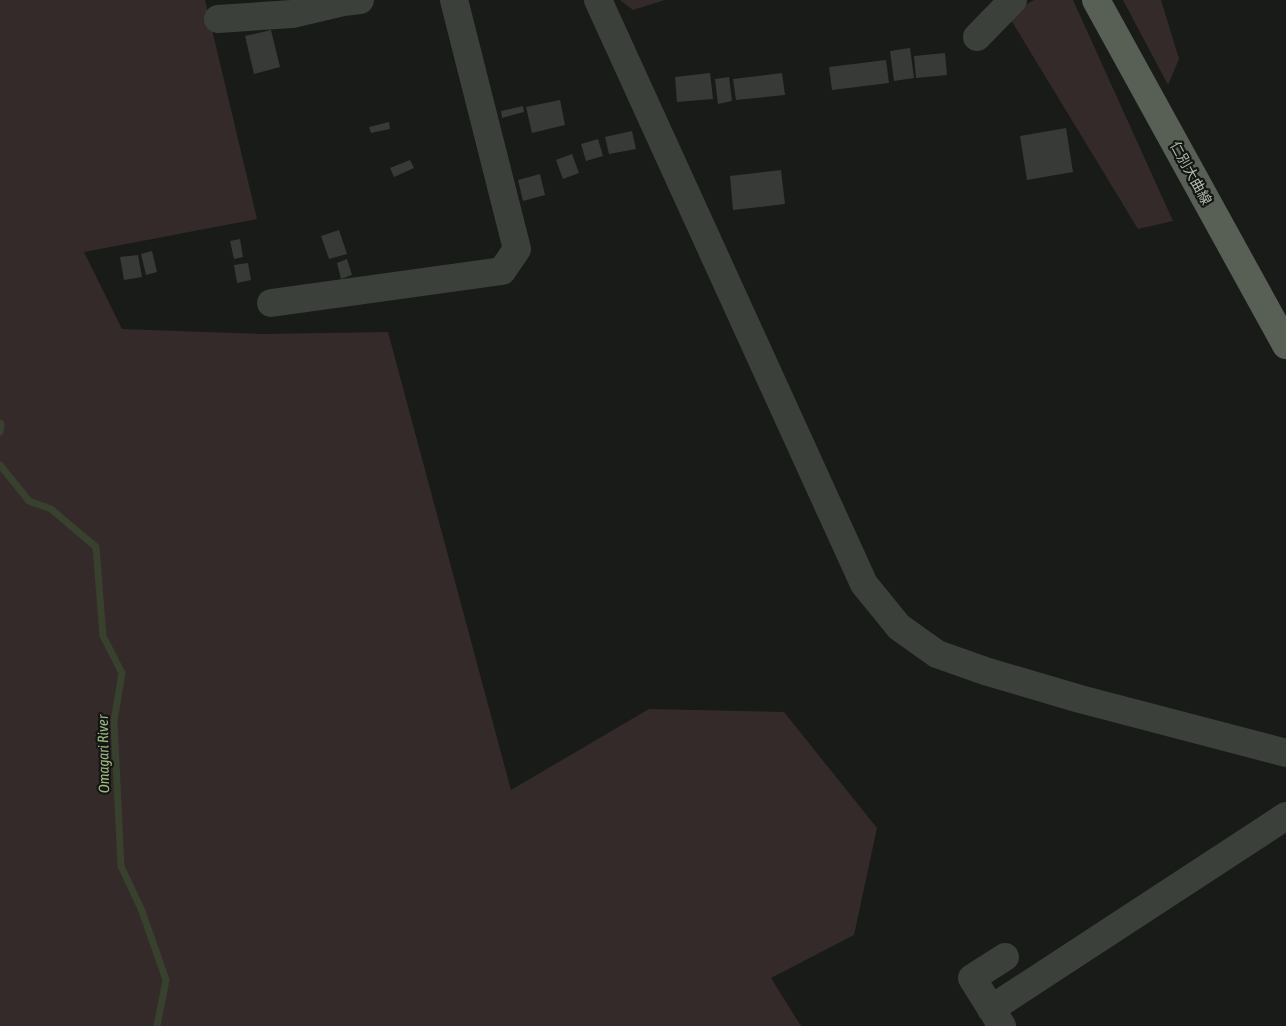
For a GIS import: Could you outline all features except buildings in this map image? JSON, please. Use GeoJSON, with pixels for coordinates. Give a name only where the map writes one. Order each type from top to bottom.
{"type":"FeatureCollection","features":[{"type":"Feature","properties":{"kind":"main road","name":"仁別大曲線"},"geometry":{"type":"LineString","coordinates":[[1096,0],[1286,345]]}},
{"type":"Feature","properties":{"kind":"street"},"geometry":{"type":"LineString","coordinates":[[218,19],[292,14],[360,0]]}},
{"type":"Feature","properties":{"kind":"street"},"geometry":{"type":"LineString","coordinates":[[271,303],[502,271],[517,248],[454,0]]}},
{"type":"Feature","properties":{"kind":"street"},"geometry":{"type":"LineString","coordinates":[[598,0],[864,584],[899,627],[937,654],[985,671],[1080,699],[1286,753]]}},
{"type":"Feature","properties":{"kind":"street"},"geometry":{"type":"LineString","coordinates":[[977,37],[1013,0]]}},
{"type":"Feature","properties":{"kind":"street"},"geometry":{"type":"LineString","coordinates":[[1005,957],[972,978],[996,1017],[1286,816]]}},
{"type":"Feature","properties":{"kind":"shaded area"},"geometry":{"type":"Polygon","coordinates":[[[0,0],[205,0],[257,219],[84,252],[122,329],[262,334],[388,332],[511,790],[649,709],[784,712],[877,828],[854,935],[771,978],[801,1026],[0,1026],[0,0]]]}},
{"type":"Feature","properties":{"kind":"shaded area"},"geometry":{"type":"Polygon","coordinates":[[[620,0],[665,0],[633,10],[620,0]]]}},
{"type":"Feature","properties":{"kind":"shaded area"},"geometry":{"type":"Polygon","coordinates":[[[1034,0],[1073,0],[1173,221],[1138,229],[1008,15],[1034,0]]]}},
{"type":"Feature","properties":{"kind":"shaded area"},"geometry":{"type":"Polygon","coordinates":[[[1123,0],[1161,0],[1179,59],[1168,85],[1123,0]]]}},
{"type":"Feature","properties":{"kind":"waterway","name":"Omagari River"},"geometry":{"type":"LineString","coordinates":[[0,423],[0,432]]}},
{"type":"Feature","properties":{"kind":"waterway","name":"Omagari River"},"geometry":{"type":"LineString","coordinates":[[0,465],[29,501],[51,509],[96,547],[103,636],[122,673],[114,721],[121,866],[142,911],[166,980],[157,1026]]}}]}
